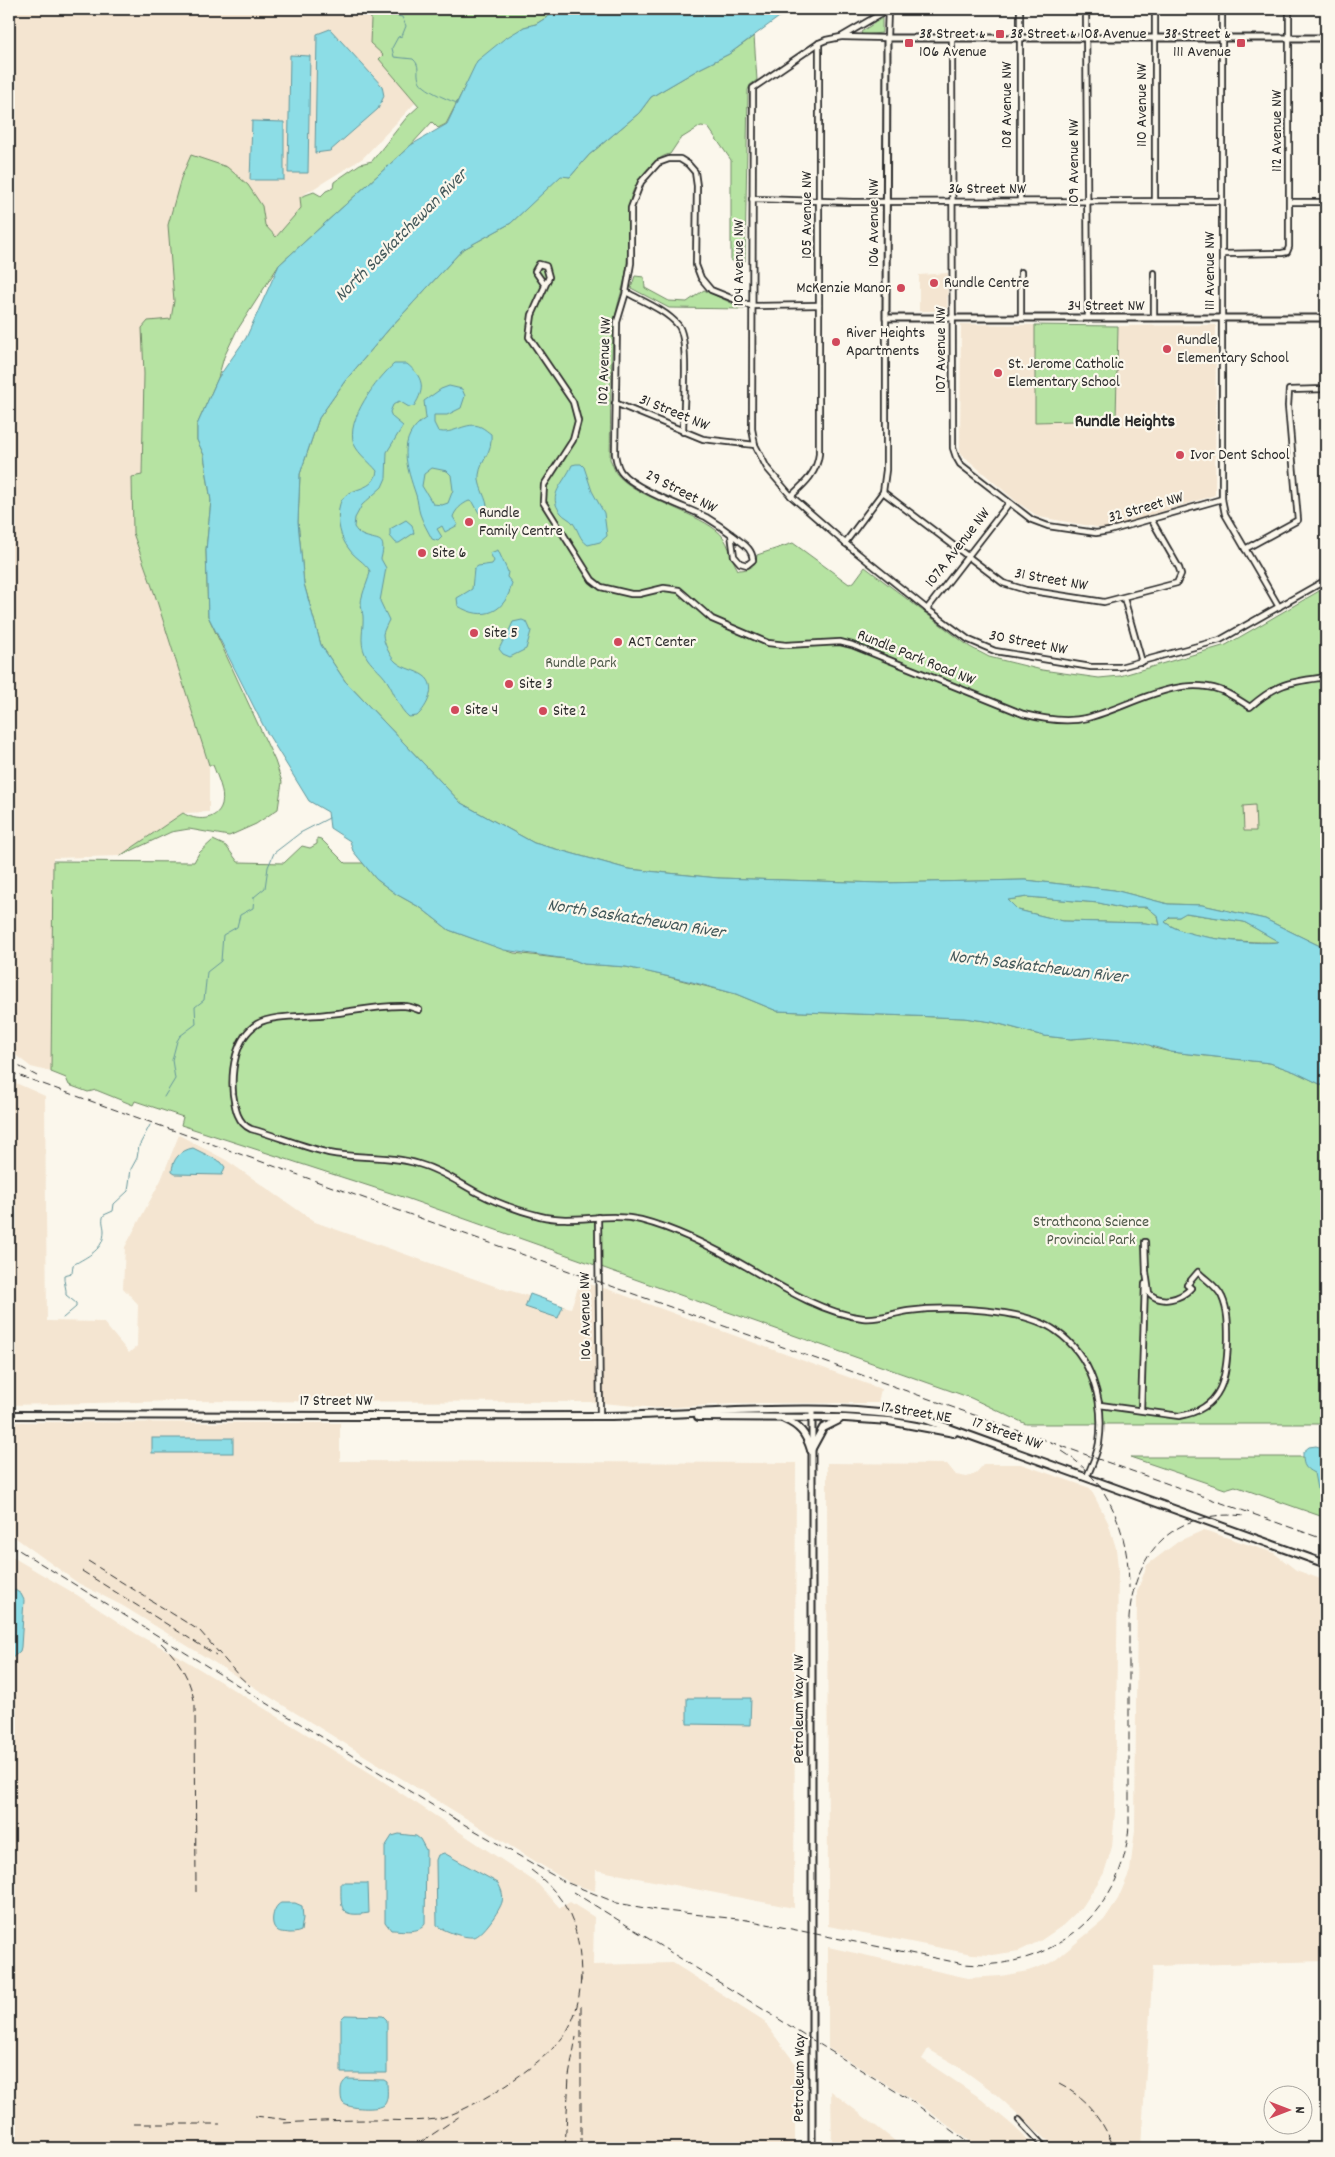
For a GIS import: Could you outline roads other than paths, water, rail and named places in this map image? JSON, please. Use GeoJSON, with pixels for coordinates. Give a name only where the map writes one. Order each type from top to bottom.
{"type":"FeatureCollection","features":[{"type":"Feature","properties":{"kind":"main road","name":"17 Street NW"},"geometry":{"type":"LineString","coordinates":[[663,1415],[731,1411],[812,1410],[889,1412],[924,1419],[1326,1564]]}},
{"type":"Feature","properties":{"kind":"main road","name":"17 Street NW"},"geometry":{"type":"LineString","coordinates":[[9,1415],[663,1415],[781,1418]]}},
{"type":"Feature","properties":{"kind":"main road"},"geometry":{"type":"LineString","coordinates":[[781,1418],[845,1418]]}},
{"type":"Feature","properties":{"kind":"main road"},"geometry":{"type":"LineString","coordinates":[[781,1418],[803,1431],[811,1450]]}},
{"type":"Feature","properties":{"kind":"main road"},"geometry":{"type":"LineString","coordinates":[[811,1450],[822,1428],[845,1418]]}},
{"type":"Feature","properties":{"kind":"main road","name":"17 Street NE"},"geometry":{"type":"LineString","coordinates":[[845,1418],[888,1420],[982,1440]]}},
{"type":"Feature","properties":{"kind":"street"},"geometry":{"type":"LineString","coordinates":[[841,37],[888,9]]}},
{"type":"Feature","properties":{"kind":"street","name":"106 Avenue NW"},"geometry":{"type":"LineString","coordinates":[[845,543],[883,492],[886,470],[888,9]]}},
{"type":"Feature","properties":{"kind":"street","name":"108 Avenue NW"},"geometry":{"type":"LineString","coordinates":[[1020,9],[1020,201]]}},
{"type":"Feature","properties":{"kind":"street","name":"109 Avenue NW"},"geometry":{"type":"LineString","coordinates":[[1086,9],[1088,318]]}},
{"type":"Feature","properties":{"kind":"street","name":"110 Avenue NW"},"geometry":{"type":"LineString","coordinates":[[1155,9],[1155,201]]}},
{"type":"Feature","properties":{"kind":"street","name":"111 Avenue NW"},"geometry":{"type":"LineString","coordinates":[[1222,9],[1222,499],[1225,514],[1279,607]]}},
{"type":"Feature","properties":{"kind":"street","name":"112 Avenue NW"},"geometry":{"type":"LineString","coordinates":[[1222,254],[1287,252],[1290,247],[1289,9]]}},
{"type":"Feature","properties":{"kind":"street"},"geometry":{"type":"LineString","coordinates":[[820,43],[841,37],[1326,38]]}},
{"type":"Feature","properties":{"kind":"street","name":"107 Avenue NW"},"geometry":{"type":"LineString","coordinates":[[952,38],[954,453]]}},
{"type":"Feature","properties":{"kind":"street","name":"104 Avenue NW"},"geometry":{"type":"LineString","coordinates":[[755,445],[752,413],[751,306],[752,94],[753,88],[757,84],[820,43]]}},
{"type":"Feature","properties":{"kind":"street","name":"105 Avenue NW"},"geometry":{"type":"LineString","coordinates":[[791,496],[808,480],[818,461],[820,43]]}},
{"type":"Feature","properties":{"kind":"street","name":"102 Avenue NW"},"geometry":{"type":"LineString","coordinates":[[621,472],[615,454],[617,322],[626,292],[631,263],[630,218],[633,198],[641,182],[658,163],[668,158],[680,159],[695,172],[698,186],[698,271],[706,286],[717,293],[751,306]]}},
{"type":"Feature","properties":{"kind":"street","name":"36 Street NW"},"geometry":{"type":"LineString","coordinates":[[752,199],[887,202],[1222,201]]}},
{"type":"Feature","properties":{"kind":"street"},"geometry":{"type":"LineString","coordinates":[[1290,202],[1326,202]]}},
{"type":"Feature","properties":{"kind":"street"},"geometry":{"type":"LineString","coordinates":[[1021,272],[1021,318]]}},
{"type":"Feature","properties":{"kind":"street"},"geometry":{"type":"LineString","coordinates":[[1154,273],[1154,318]]}},
{"type":"Feature","properties":{"kind":"street","name":"Rundle Park Road NW"},"geometry":{"type":"LineString","coordinates":[[544,284],[529,325],[529,337],[573,402],[578,426],[573,440],[544,485],[543,502],[592,580],[601,587],[631,594],[672,588],[685,594],[712,619],[759,641],[786,646],[827,642],[840,642],[852,645],[1023,714],[1056,720],[1086,718],[1160,692],[1188,687],[1218,689],[1250,707],[1267,692],[1281,685],[1292,681],[1326,677]]}},
{"type":"Feature","properties":{"kind":"street"},"geometry":{"type":"LineString","coordinates":[[626,292],[667,315],[681,330],[685,346],[683,432]]}},
{"type":"Feature","properties":{"kind":"street"},"geometry":{"type":"LineString","coordinates":[[751,306],[819,305]]}},
{"type":"Feature","properties":{"kind":"street","name":"34 Street NW"},"geometry":{"type":"LineString","coordinates":[[886,318],[1326,318]]}},
{"type":"Feature","properties":{"kind":"street"},"geometry":{"type":"LineString","coordinates":[[1245,549],[1295,523],[1299,518],[1288,406],[1289,390],[1326,389]]}},
{"type":"Feature","properties":{"kind":"street","name":"31 Street NW"},"geometry":{"type":"LineString","coordinates":[[615,403],[683,432],[712,441],[755,445]]}},
{"type":"Feature","properties":{"kind":"street","name":"30 Street NW"},"geometry":{"type":"LineString","coordinates":[[755,445],[770,472],[791,496],[845,543],[927,609],[970,640],[995,652],[1106,668],[1142,662],[1220,640],[1326,580]]}},
{"type":"Feature","properties":{"kind":"street","name":"32 Street NW"},"geometry":{"type":"LineString","coordinates":[[954,453],[960,464],[1009,503],[1040,524],[1103,533],[1222,499]]}},
{"type":"Feature","properties":{"kind":"street","name":"29 Street NW"},"geometry":{"type":"LineString","coordinates":[[621,472],[633,482],[708,518],[731,534],[752,552],[753,560],[747,565],[740,563],[734,556],[731,534]]}},
{"type":"Feature","properties":{"kind":"street","name":"31 Street NW"},"geometry":{"type":"LineString","coordinates":[[883,492],[1012,588],[1104,602],[1172,585],[1177,583],[1180,578],[1179,568],[1151,520]]}},
{"type":"Feature","properties":{"kind":"street","name":"107A Avenue NW"},"geometry":{"type":"LineString","coordinates":[[927,609],[1009,503]]}},
{"type":"Feature","properties":{"kind":"street"},"geometry":{"type":"LineString","coordinates":[[1124,598],[1142,662]]}},
{"type":"Feature","properties":{"kind":"street"},"geometry":{"type":"LineString","coordinates":[[419,1010],[405,1006],[371,1008],[273,1019],[256,1024],[244,1036],[236,1055],[232,1074],[235,1106],[241,1121],[251,1129],[330,1153],[394,1158],[418,1164],[441,1172],[488,1198],[542,1216],[560,1218],[614,1216],[642,1220],[684,1235],[797,1295],[849,1316],[872,1318],[908,1311],[943,1308],[1014,1314],[1032,1318],[1055,1330],[1072,1344],[1088,1368],[1095,1384],[1100,1405],[1099,1442],[1087,1477]]}},
{"type":"Feature","properties":{"kind":"street","name":"106 Avenue NW"},"geometry":{"type":"LineString","coordinates":[[598,1217],[600,1416]]}},
{"type":"Feature","properties":{"kind":"street"},"geometry":{"type":"LineString","coordinates":[[1140,1410],[1146,1242]]}},
{"type":"Feature","properties":{"kind":"street"},"geometry":{"type":"LineString","coordinates":[[1100,1405],[1179,1416],[1197,1412],[1206,1406],[1219,1392],[1224,1380],[1228,1352],[1226,1314],[1223,1299],[1216,1288],[1198,1272],[1187,1284],[1191,1288],[1182,1296],[1159,1299],[1149,1293],[1146,1272]]}},
{"type":"Feature","properties":{"kind":"street","name":"Petroleum Way NW"},"geometry":{"type":"LineString","coordinates":[[812,1410],[813,2008]]}},
{"type":"Feature","properties":{"kind":"street","name":"Petroleum Way"},"geometry":{"type":"LineString","coordinates":[[812,2148],[813,2008]]}},
{"type":"Feature","properties":{"kind":"street"},"geometry":{"type":"LineString","coordinates":[[1019,2120],[1045,2148]]}},
{"type":"Feature","properties":{"kind":"water","name":"North Saskatchewan River"},"geometry":{"type":"Polygon","coordinates":[[[560,9],[790,9],[729,54],[651,97],[639,113],[589,155],[570,177],[561,176],[511,223],[462,250],[389,329],[345,381],[319,418],[300,474],[298,522],[304,584],[321,645],[345,681],[461,803],[534,843],[628,869],[718,878],[882,883],[1025,880],[1114,890],[1168,904],[1202,905],[1265,919],[1326,949],[1326,1087],[1295,1072],[1270,1063],[1171,1052],[1133,1040],[1097,1037],[1071,1039],[1044,1036],[992,1022],[964,1018],[777,1011],[736,994],[626,967],[584,964],[574,960],[504,950],[449,930],[421,908],[396,894],[376,879],[353,851],[350,841],[330,828],[328,812],[309,801],[266,731],[208,616],[206,550],[211,501],[204,455],[197,440],[197,425],[218,378],[246,338],[279,265],[411,145],[447,124],[477,61],[504,39],[524,27],[536,24],[560,9]],[[1027,897],[1008,900],[1018,910],[1063,921],[1160,925],[1158,916],[1147,907],[1125,909],[1099,903],[1027,897]],[[1186,913],[1179,917],[1170,917],[1165,922],[1174,928],[1220,939],[1268,943],[1279,942],[1244,922],[1186,913]]]}},
{"type":"Feature","properties":{"kind":"water"},"geometry":{"type":"Polygon","coordinates":[[[330,29],[382,86],[384,96],[378,109],[330,151],[315,153],[317,34],[330,29]]]}},
{"type":"Feature","properties":{"kind":"water"},"geometry":{"type":"Polygon","coordinates":[[[290,55],[310,56],[308,173],[288,173],[290,55]]]}},
{"type":"Feature","properties":{"kind":"water"},"geometry":{"type":"Polygon","coordinates":[[[252,121],[284,122],[284,180],[250,180],[252,121]]]}},
{"type":"Feature","properties":{"kind":"water"},"geometry":{"type":"Polygon","coordinates":[[[394,364],[407,364],[417,374],[421,383],[420,394],[414,406],[409,407],[399,401],[393,405],[390,412],[392,417],[403,426],[387,452],[386,478],[382,487],[362,505],[355,518],[354,527],[361,534],[380,541],[383,546],[381,559],[386,568],[380,601],[389,620],[383,634],[387,649],[396,662],[424,676],[430,685],[431,691],[424,707],[417,716],[409,717],[399,705],[387,681],[370,661],[363,649],[361,602],[370,571],[346,545],[341,535],[338,518],[339,508],[346,495],[370,484],[377,471],[359,452],[354,444],[352,434],[358,412],[364,401],[379,379],[394,364]]]}},
{"type":"Feature","properties":{"kind":"water"},"geometry":{"type":"Polygon","coordinates":[[[449,386],[462,389],[465,396],[461,408],[447,415],[434,415],[434,423],[438,431],[449,432],[470,425],[476,425],[491,434],[491,441],[479,475],[487,505],[486,509],[479,513],[473,502],[469,501],[464,504],[453,517],[458,525],[445,532],[442,526],[437,529],[442,537],[438,541],[432,539],[419,512],[406,454],[410,434],[426,418],[424,401],[441,389],[449,386]],[[432,468],[424,474],[422,486],[433,504],[442,505],[448,503],[453,490],[451,475],[447,471],[432,468]]]}},
{"type":"Feature","properties":{"kind":"water"},"geometry":{"type":"Polygon","coordinates":[[[581,464],[584,467],[592,491],[604,513],[607,536],[600,542],[588,545],[581,538],[573,523],[561,513],[555,501],[558,489],[572,465],[581,464]]]}},
{"type":"Feature","properties":{"kind":"water"},"geometry":{"type":"Polygon","coordinates":[[[406,520],[412,525],[414,533],[396,543],[390,536],[390,529],[406,520]]]}},
{"type":"Feature","properties":{"kind":"water"},"geometry":{"type":"Polygon","coordinates":[[[498,550],[508,572],[507,577],[512,583],[505,601],[499,607],[485,613],[468,611],[458,606],[457,598],[472,589],[474,569],[478,566],[492,564],[494,561],[490,553],[498,550]]]}},
{"type":"Feature","properties":{"kind":"water"},"geometry":{"type":"Polygon","coordinates":[[[522,620],[527,622],[531,631],[526,649],[510,657],[503,654],[499,649],[513,622],[522,620]]]}},
{"type":"Feature","properties":{"kind":"water"},"geometry":{"type":"Polygon","coordinates":[[[193,1148],[221,1162],[225,1167],[222,1175],[175,1174],[172,1172],[175,1159],[185,1151],[193,1148]]]}},
{"type":"Feature","properties":{"kind":"water"},"geometry":{"type":"Polygon","coordinates":[[[530,1294],[563,1306],[558,1318],[525,1307],[530,1294]]]}},
{"type":"Feature","properties":{"kind":"water"},"geometry":{"type":"Polygon","coordinates":[[[152,1438],[233,1438],[233,1453],[152,1453],[152,1438]]]}},
{"type":"Feature","properties":{"kind":"water"},"geometry":{"type":"Polygon","coordinates":[[[1316,1446],[1326,1449],[1326,1495],[1317,1489],[1314,1473],[1306,1467],[1304,1462],[1303,1452],[1309,1447],[1316,1446]]]}},
{"type":"Feature","properties":{"kind":"water"},"geometry":{"type":"Polygon","coordinates":[[[9,1586],[21,1594],[24,1600],[21,1647],[20,1651],[9,1661],[9,1586]]]}},
{"type":"Feature","properties":{"kind":"water"},"geometry":{"type":"Polygon","coordinates":[[[687,1698],[751,1698],[750,1725],[687,1724],[687,1698]]]}},
{"type":"Feature","properties":{"kind":"water"},"geometry":{"type":"Polygon","coordinates":[[[399,1834],[416,1836],[420,1839],[426,1850],[425,1924],[415,1930],[391,1930],[385,1922],[385,1847],[392,1836],[399,1834]]]}},
{"type":"Feature","properties":{"kind":"water"},"geometry":{"type":"Polygon","coordinates":[[[444,1853],[498,1883],[501,1890],[503,1899],[501,1906],[486,1928],[477,1936],[459,1935],[437,1926],[436,1860],[438,1855],[444,1853]]]}},
{"type":"Feature","properties":{"kind":"water"},"geometry":{"type":"Polygon","coordinates":[[[341,1883],[368,1883],[369,1913],[352,1914],[343,1909],[341,1883]]]}},
{"type":"Feature","properties":{"kind":"water"},"geometry":{"type":"Polygon","coordinates":[[[281,1903],[295,1903],[302,1906],[301,1931],[289,1933],[278,1931],[275,1928],[273,1916],[276,1908],[281,1903]]]}},
{"type":"Feature","properties":{"kind":"water"},"geometry":{"type":"Polygon","coordinates":[[[345,2015],[383,2016],[387,2020],[387,2073],[341,2073],[341,2019],[345,2015]]]}},
{"type":"Feature","properties":{"kind":"water"},"geometry":{"type":"Polygon","coordinates":[[[347,2079],[384,2080],[387,2082],[386,2103],[381,2107],[370,2108],[357,2108],[346,2105],[342,2101],[341,2090],[343,2083],[347,2079]]]}},
{"type":"Feature","properties":{"kind":"waterway"},"geometry":{"type":"LineString","coordinates":[[385,9],[393,15],[402,17],[406,26],[402,36],[398,37],[392,48],[394,57],[413,59],[417,64],[418,77],[421,83],[436,94],[457,103]]}},
{"type":"Feature","properties":{"kind":"waterway"},"geometry":{"type":"LineString","coordinates":[[164,1097],[175,1079],[172,1060],[177,1041],[180,1036],[196,1024],[195,1007],[204,1000],[207,972],[221,961],[223,935],[237,927],[240,915],[253,908],[254,897],[265,888],[268,867],[274,853],[300,833],[329,818]]}},
{"type":"Feature","properties":{"kind":"waterway"},"geometry":{"type":"LineString","coordinates":[[63,1318],[76,1307],[76,1303],[66,1295],[64,1275],[72,1273],[73,1265],[94,1252],[101,1243],[104,1231],[103,1217],[113,1211],[114,1204],[128,1191],[131,1169],[137,1158],[139,1146],[150,1125]]}},
{"type":"Feature","properties":{"kind":"railway"},"geometry":{"type":"LineString","coordinates":[[9,1061],[37,1076]]}},
{"type":"Feature","properties":{"kind":"railway"},"geometry":{"type":"LineString","coordinates":[[9,1072],[1326,1540]]}},
{"type":"Feature","properties":{"kind":"railway"},"geometry":{"type":"LineString","coordinates":[[1062,1451],[1079,1463],[1093,1477],[1114,1510],[1125,1548],[1129,1588]]}},
{"type":"Feature","properties":{"kind":"railway"},"geometry":{"type":"LineString","coordinates":[[453,1818],[563,1881],[617,1903],[656,1910],[747,1920],[964,1964],[996,1964],[1026,1958],[1053,1946],[1077,1930],[1098,1909],[1114,1884],[1124,1856],[1129,1824],[1129,1618],[1133,1594],[1140,1573],[1150,1554],[1163,1539],[1179,1527],[1198,1519],[1220,1515],[1245,1516]]}},
{"type":"Feature","properties":{"kind":"railway"},"geometry":{"type":"LineString","coordinates":[[9,1544],[458,1821]]}},
{"type":"Feature","properties":{"kind":"railway"},"geometry":{"type":"LineString","coordinates":[[88,1561],[200,1631],[250,1686]]}},
{"type":"Feature","properties":{"kind":"railway"},"geometry":{"type":"LineString","coordinates":[[82,1571],[216,1655]]}},
{"type":"Feature","properties":{"kind":"railway"},"geometry":{"type":"LineString","coordinates":[[161,1643],[179,1663],[191,1687],[195,1705],[196,1892]]}},
{"type":"Feature","properties":{"kind":"railway"},"geometry":{"type":"LineString","coordinates":[[531,1870],[557,1894],[572,1920],[579,1949],[581,1983]]}},
{"type":"Feature","properties":{"kind":"railway"},"geometry":{"type":"LineString","coordinates":[[573,1892],[913,2102],[975,2148]]}},
{"type":"Feature","properties":{"kind":"railway"},"geometry":{"type":"LineString","coordinates":[[284,2123],[340,2120],[428,2120],[451,2115],[468,2107],[508,2084],[558,2043],[567,2031],[576,2011],[581,1976]]}},
{"type":"Feature","properties":{"kind":"railway"},"geometry":{"type":"LineString","coordinates":[[581,2006],[581,2148]]}},
{"type":"Feature","properties":{"kind":"railway"},"geometry":{"type":"LineString","coordinates":[[565,2148],[569,2076],[576,2037]]}},
{"type":"Feature","properties":{"kind":"railway"},"geometry":{"type":"LineString","coordinates":[[1059,2084],[1078,2096],[1093,2111],[1105,2128],[1114,2148]]}},
{"type":"Feature","properties":{"kind":"railway"},"geometry":{"type":"LineString","coordinates":[[255,2116],[290,2120]]}},
{"type":"Feature","properties":{"kind":"railway"},"geometry":{"type":"LineString","coordinates":[[412,2148],[460,2116]]}},
{"type":"Feature","properties":{"kind":"railway"},"geometry":{"type":"LineString","coordinates":[[133,2124],[220,2124]]}},
{"type":"Feature","properties":{"kind":"place","name":"38 Street & 108 Avenue"},"geometry":{"type":"Point","coordinates":[1000,34]}},
{"type":"Feature","properties":{"kind":"place","name":"38 Street & 106 Avenue"},"geometry":{"type":"Point","coordinates":[909,43]}},
{"type":"Feature","properties":{"kind":"place","name":"38 Street & 111 Avenue"},"geometry":{"type":"Point","coordinates":[1241,43]}},
{"type":"Feature","properties":{"kind":"place","name":"Rundle Centre"},"geometry":{"type":"Point","coordinates":[934,283]}},
{"type":"Feature","properties":{"kind":"place","name":"McKenzie Manor"},"geometry":{"type":"Point","coordinates":[901,288]}},
{"type":"Feature","properties":{"kind":"place","name":"River Heights Apartments"},"geometry":{"type":"Point","coordinates":[836,342]}},
{"type":"Feature","properties":{"kind":"place","name":"Rundle Elementary School"},"geometry":{"type":"Point","coordinates":[1167,349]}},
{"type":"Feature","properties":{"kind":"place","name":"St. Jerome Catholic Elementary School"},"geometry":{"type":"Point","coordinates":[998,373]}},
{"type":"Feature","properties":{"kind":"place","name":"Ivor Dent School"},"geometry":{"type":"Point","coordinates":[1180,455]}},
{"type":"Feature","properties":{"kind":"place","name":"Rundle Family Centre"},"geometry":{"type":"Point","coordinates":[469,522]}},
{"type":"Feature","properties":{"kind":"place","name":"Site 6"},"geometry":{"type":"Point","coordinates":[422,553]}},
{"type":"Feature","properties":{"kind":"place","name":"Site 5"},"geometry":{"type":"Point","coordinates":[474,633]}},
{"type":"Feature","properties":{"kind":"place","name":"ACT Center"},"geometry":{"type":"Point","coordinates":[618,642]}},
{"type":"Feature","properties":{"kind":"place","name":"Site 3"},"geometry":{"type":"Point","coordinates":[509,684]}},
{"type":"Feature","properties":{"kind":"place","name":"Site 4"},"geometry":{"type":"Point","coordinates":[455,710]}},
{"type":"Feature","properties":{"kind":"place","name":"Site 2"},"geometry":{"type":"Point","coordinates":[543,711]}},
{"type":"Feature","properties":{"kind":"district","name":"Rundle Heights"},"geometry":{"type":"Point","coordinates":[1125,422]}},
{"type":"Feature","properties":{"kind":"park label","name":"Rundle Park"},"geometry":{"type":"Point","coordinates":[581,663]}},
{"type":"Feature","properties":{"kind":"park label","name":"Strathcona Science Provincial Park"},"geometry":{"type":"Point","coordinates":[1091,1231]}}]}
